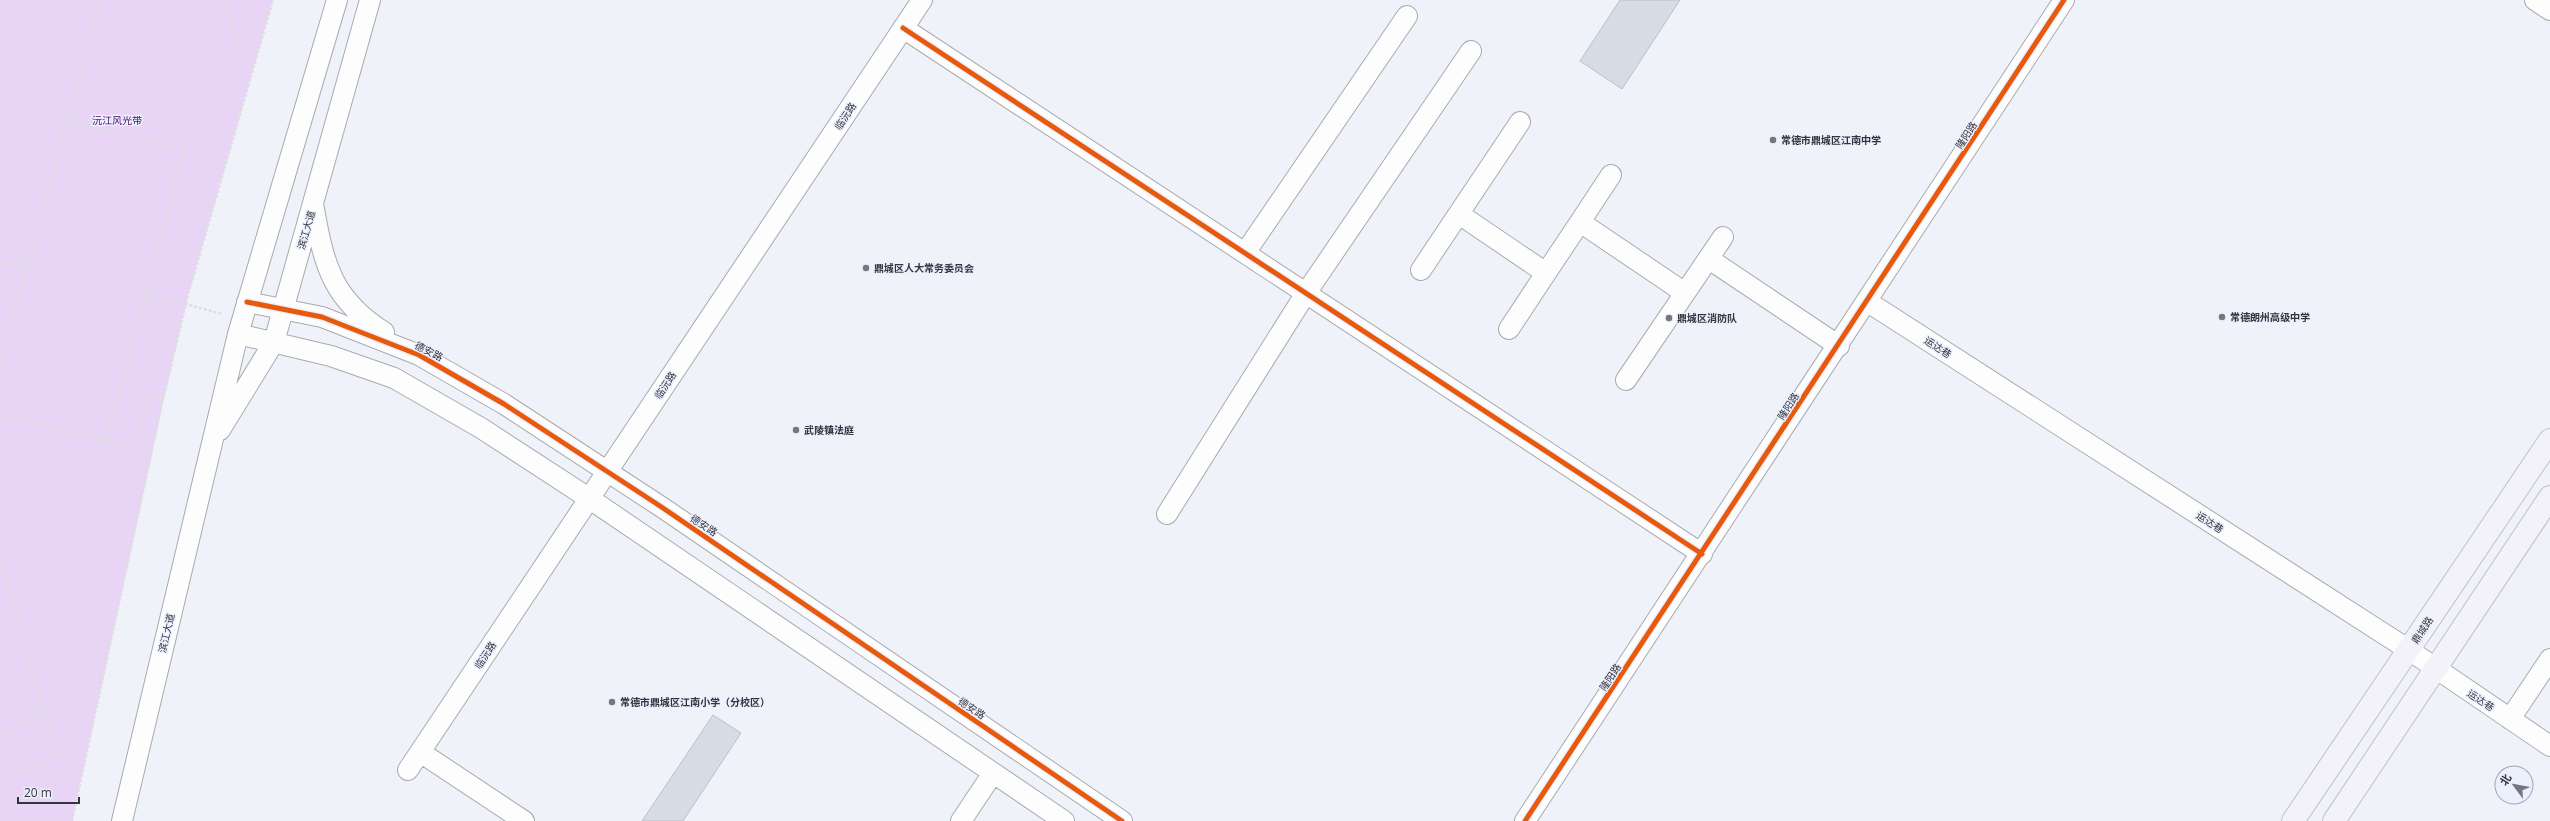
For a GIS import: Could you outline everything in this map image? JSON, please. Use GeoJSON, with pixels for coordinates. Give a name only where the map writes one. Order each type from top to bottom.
{"type":"FeatureCollection","features":[{"type":"Feature","properties":{"kind":"main road","name":"鼎城路"},"geometry":{"type":"LineString","coordinates":[[2293,821],[2550,440]]}},
{"type":"Feature","properties":{"kind":"main road"},"geometry":{"type":"LineString","coordinates":[[2334,821],[2550,497]]}},
{"type":"Feature","properties":{"kind":"street","name":"滨江大道"},"geometry":{"type":"LineString","coordinates":[[122,821],[242,318],[336,0]]}},
{"type":"Feature","properties":{"kind":"street","name":"滨江大道"},"geometry":{"type":"LineString","coordinates":[[211,445],[274,342],[370,0]]}},
{"type":"Feature","properties":{"kind":"street","name":"临沅路"},"geometry":{"type":"LineString","coordinates":[[408,770],[922,0]]}},
{"type":"Feature","properties":{"kind":"street","name":"隆阳路"},"geometry":{"type":"LineString","coordinates":[[1525,821],[1868,302],[2064,0]]}},
{"type":"Feature","properties":{"kind":"street"},"geometry":{"type":"LineString","coordinates":[[2535,0],[2550,10]]}},
{"type":"Feature","properties":{"kind":"street"},"geometry":{"type":"LineString","coordinates":[[1245,253],[1407,16]]}},
{"type":"Feature","properties":{"kind":"street"},"geometry":{"type":"LineString","coordinates":[[903,28],[1702,554]]}},
{"type":"Feature","properties":{"kind":"street"},"geometry":{"type":"LineString","coordinates":[[1167,514],[1306,293],[1471,51]]}},
{"type":"Feature","properties":{"kind":"street"},"geometry":{"type":"LineString","coordinates":[[1422,270],[1520,122]]}},
{"type":"Feature","properties":{"kind":"street"},"geometry":{"type":"LineString","coordinates":[[1509,329],[1611,175]]}},
{"type":"Feature","properties":{"kind":"street"},"geometry":{"type":"LineString","coordinates":[[313,204],[321,249],[337,288],[362,318],[419,355]]}},
{"type":"Feature","properties":{"kind":"street"},"geometry":{"type":"LineString","coordinates":[[1459,214],[1546,272]]}},
{"type":"Feature","properties":{"kind":"street"},"geometry":{"type":"LineString","coordinates":[[1580,222],[1685,293]]}},
{"type":"Feature","properties":{"kind":"street"},"geometry":{"type":"LineString","coordinates":[[1626,380],[1723,237]]}},
{"type":"Feature","properties":{"kind":"street"},"geometry":{"type":"LineString","coordinates":[[1709,259],[1839,346]]}},
{"type":"Feature","properties":{"kind":"street","name":"运达巷"},"geometry":{"type":"LineString","coordinates":[[1868,302],[2409,650],[2550,746]]}},
{"type":"Feature","properties":{"kind":"street","name":"德安路"},"geometry":{"type":"LineString","coordinates":[[242,318],[284,308],[322,317],[419,355],[504,404],[608,471],[1122,821]]}},
{"type":"Feature","properties":{"kind":"street"},"geometry":{"type":"LineString","coordinates":[[242,318],[274,342],[331,356],[394,378],[481,428],[590,499],[993,773],[1037,814],[1064,821]]}},
{"type":"Feature","properties":{"kind":"street"},"geometry":{"type":"LineString","coordinates":[[2510,719],[2550,659]]}},
{"type":"Feature","properties":{"kind":"street"},"geometry":{"type":"LineString","coordinates":[[420,752],[524,821]]}},
{"type":"Feature","properties":{"kind":"street"},"geometry":{"type":"LineString","coordinates":[[961,821],[993,773]]}},
{"type":"Feature","properties":{"kind":"path"},"geometry":{"type":"LineString","coordinates":[[0,365],[101,0]]}},
{"type":"Feature","properties":{"kind":"path"},"geometry":{"type":"LineString","coordinates":[[227,0],[238,51]]}},
{"type":"Feature","properties":{"kind":"path"},"geometry":{"type":"LineString","coordinates":[[72,821],[188,294],[273,0]]}},
{"type":"Feature","properties":{"kind":"path"},"geometry":{"type":"LineString","coordinates":[[68,121],[184,150],[106,441]]}},
{"type":"Feature","properties":{"kind":"path"},"geometry":{"type":"LineString","coordinates":[[0,261],[27,268]]}},
{"type":"Feature","properties":{"kind":"path"},"geometry":{"type":"LineString","coordinates":[[146,293],[242,318]]}},
{"type":"Feature","properties":{"kind":"path"},"geometry":{"type":"LineString","coordinates":[[0,414],[134,449],[149,394],[164,398]]}},
{"type":"Feature","properties":{"kind":"path"},"geometry":{"type":"LineString","coordinates":[[0,555],[57,755],[0,780]]}},
{"type":"Feature","properties":{"kind":"path"},"geometry":{"type":"LineString","coordinates":[[0,736],[44,710]]}},
{"type":"Feature","properties":{"kind":"green space","name":"沅江风光带"},"geometry":{"type":"Polygon","coordinates":[[[0,0],[273,0],[188,295],[164,398],[72,821],[0,821],[0,0]]]}},
{"type":"Feature","properties":{"kind":"building"},"geometry":{"type":"Polygon","coordinates":[[[1620,0],[1680,0],[1622,89],[1580,61],[1620,0]]]}},
{"type":"Feature","properties":{"kind":"building"},"geometry":{"type":"Polygon","coordinates":[[[713,715],[741,733],[683,821],[642,821],[713,715]]]}},
{"type":"Feature","properties":{"kind":"cycle path"},"geometry":{"type":"LineString","coordinates":[[1525,821],[2064,0]]}},
{"type":"Feature","properties":{"kind":"cycle path"},"geometry":{"type":"LineString","coordinates":[[903,28],[1702,554]]}},
{"type":"Feature","properties":{"kind":"cycle path"},"geometry":{"type":"LineString","coordinates":[[247,302],[322,317],[419,355],[504,404],[660,506],[1122,821]]}},
{"type":"Feature","properties":{"kind":"place","name":"常德市鼎城区江南中学"},"geometry":{"type":"Point","coordinates":[1773,140]}},
{"type":"Feature","properties":{"kind":"place","name":"鼎城区人大常务委员会"},"geometry":{"type":"Point","coordinates":[866,268]}},
{"type":"Feature","properties":{"kind":"place","name":"常德朗州高级中学"},"geometry":{"type":"Point","coordinates":[2222,317]}},
{"type":"Feature","properties":{"kind":"place","name":"鼎城区消防队"},"geometry":{"type":"Point","coordinates":[1669,318]}},
{"type":"Feature","properties":{"kind":"place","name":"武陵镇法庭"},"geometry":{"type":"Point","coordinates":[796,430]}},
{"type":"Feature","properties":{"kind":"place","name":"常德市鼎城区江南小学（分校区）"},"geometry":{"type":"Point","coordinates":[612,702]}}]}
